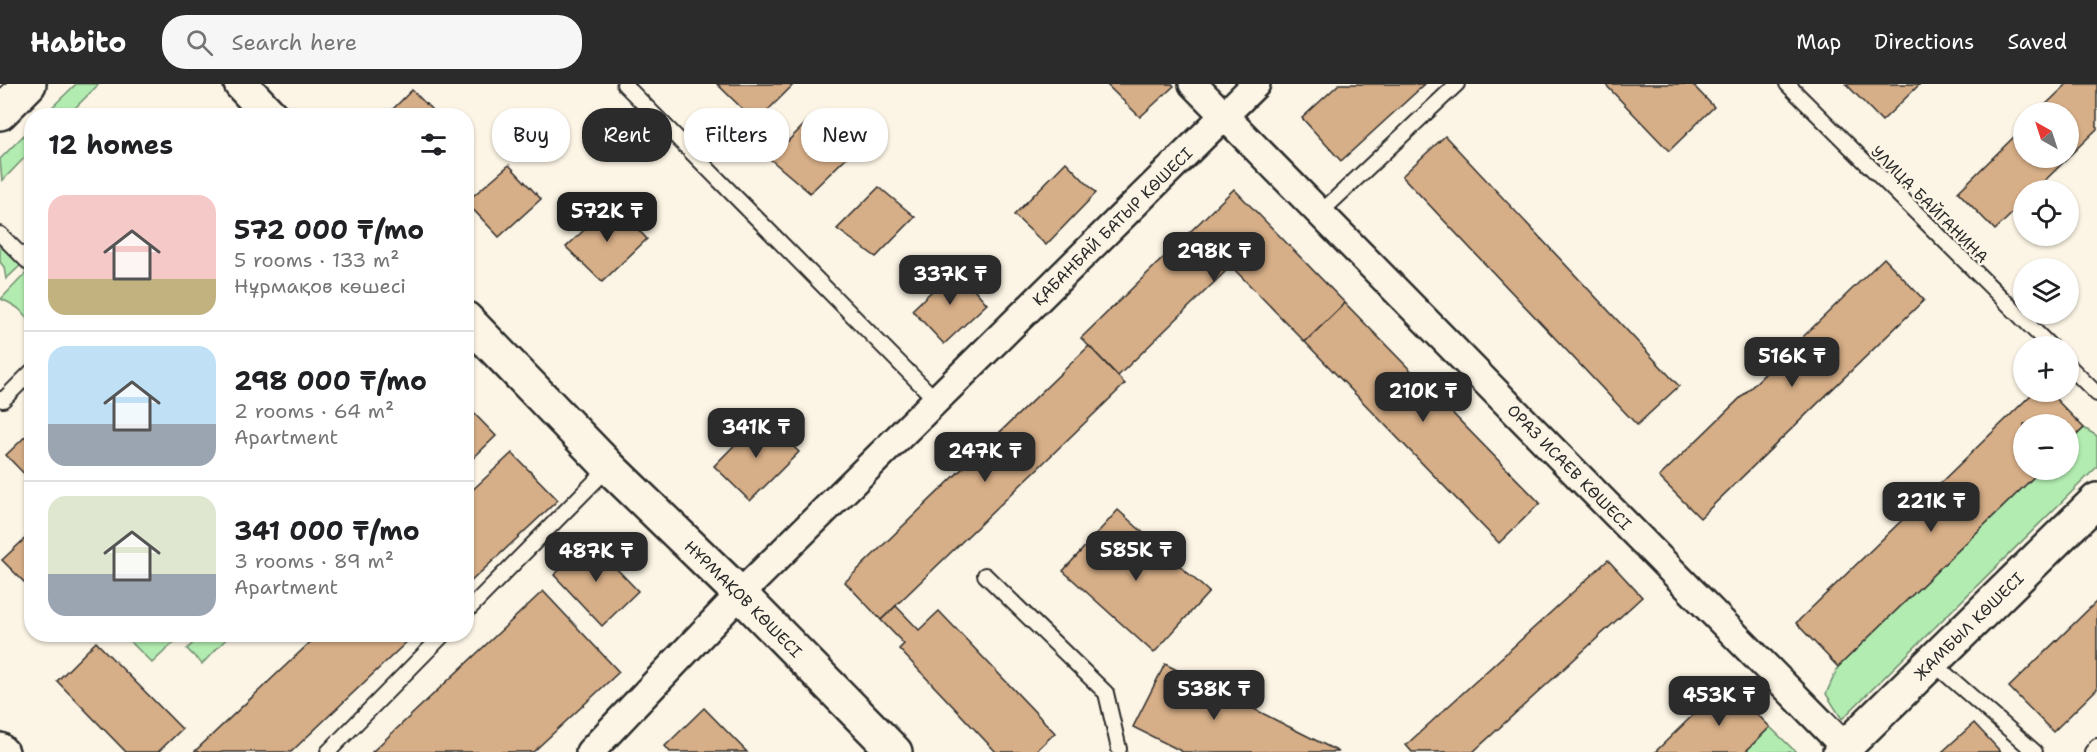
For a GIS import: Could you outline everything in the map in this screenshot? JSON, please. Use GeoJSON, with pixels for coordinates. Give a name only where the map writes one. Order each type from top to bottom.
{"type":"FeatureCollection","features":[{"type":"Feature","properties":{"kind":"street"},"geometry":{"type":"LineString","coordinates":[[0,113],[29,84]]}},
{"type":"Feature","properties":{"kind":"street"},"geometry":{"type":"LineString","coordinates":[[241,84],[264,108]]}},
{"type":"Feature","properties":{"kind":"street","name":"ОРАЗ ИСАЕВ КӨШЕСІ"},"geometry":{"type":"LineString","coordinates":[[1193,84],[1843,749]]}},
{"type":"Feature","properties":{"kind":"street","name":"ҚАБАНБАЙ БАТЫР КӨШЕСІ"},"geometry":{"type":"LineString","coordinates":[[592,751],[740,594],[1256,84]]}},
{"type":"Feature","properties":{"kind":"street","name":"НҰРМАҚОВ КӨШЕСІ"},"geometry":{"type":"LineString","coordinates":[[474,327],[609,467],[740,594],[895,752]]}},
{"type":"Feature","properties":{"kind":"street","name":"ЖАМБЫЛ КӨШЕСІ"},"geometry":{"type":"LineString","coordinates":[[1843,749],[2097,500]]}},
{"type":"Feature","properties":{"kind":"street"},"geometry":{"type":"LineString","coordinates":[[0,747],[5,752]]}},
{"type":"Feature","properties":{"kind":"lane"},"geometry":{"type":"LineString","coordinates":[[624,84],[936,400]]}},
{"type":"Feature","properties":{"kind":"lane"},"geometry":{"type":"LineString","coordinates":[[1320,213],[1457,84]]}},
{"type":"Feature","properties":{"kind":"lane","name":"УЛИЦА БАЙГАНИНА"},"geometry":{"type":"LineString","coordinates":[[1787,84],[2040,336]]}},
{"type":"Feature","properties":{"kind":"lane"},"geometry":{"type":"LineString","coordinates":[[0,234],[24,258]]}},
{"type":"Feature","properties":{"kind":"lane"},"geometry":{"type":"LineString","coordinates":[[2079,376],[2097,394]]}},
{"type":"Feature","properties":{"kind":"lane"},"geometry":{"type":"LineString","coordinates":[[0,399],[3,400],[24,379]]}},
{"type":"Feature","properties":{"kind":"lane"},"geometry":{"type":"LineString","coordinates":[[474,604],[609,467]]}},
{"type":"Feature","properties":{"kind":"lane"},"geometry":{"type":"LineString","coordinates":[[985,575],[1106,693],[1121,751]]}},
{"type":"Feature","properties":{"kind":"lane"},"geometry":{"type":"LineString","coordinates":[[328,752],[436,642]]}},
{"type":"Feature","properties":{"kind":"lane"},"geometry":{"type":"LineString","coordinates":[[1932,662],[2035,752]]}},
{"type":"Feature","properties":{"kind":"lane"},"geometry":{"type":"LineString","coordinates":[[2092,752],[2097,746]]}},
{"type":"Feature","properties":{"kind":"green space"},"geometry":{"type":"Polygon","coordinates":[[[76,84],[99,84],[75,108],[51,108],[76,84]]]}},
{"type":"Feature","properties":{"kind":"green space"},"geometry":{"type":"Polygon","coordinates":[[[24,135],[24,158],[2,181],[0,159],[24,135]]]}},
{"type":"Feature","properties":{"kind":"green space"},"geometry":{"type":"Polygon","coordinates":[[[0,245],[21,265],[6,279],[4,267],[0,262],[0,245]]]}},
{"type":"Feature","properties":{"kind":"green space"},"geometry":{"type":"Polygon","coordinates":[[[24,275],[24,315],[12,304],[1,299],[24,275]]]}},
{"type":"Feature","properties":{"kind":"green space"},"geometry":{"type":"Polygon","coordinates":[[[2084,428],[2097,436],[2097,467],[1842,719],[1826,694],[1838,667],[2031,480],[2079,480],[2079,433],[2084,428]]]}},
{"type":"Feature","properties":{"kind":"green space"},"geometry":{"type":"Polygon","coordinates":[[[131,642],[174,642],[152,663],[131,642]]]}},
{"type":"Feature","properties":{"kind":"green space"},"geometry":{"type":"Polygon","coordinates":[[[194,642],[223,642],[202,664],[187,649],[194,642]]]}},
{"type":"Feature","properties":{"kind":"green space"},"geometry":{"type":"Polygon","coordinates":[[[1770,727],[1796,752],[1745,752],[1770,727]]]}},
{"type":"Feature","properties":{"kind":"building"},"geometry":{"type":"Polygon","coordinates":[[[717,84],[794,84],[770,108],[742,108],[717,84]]]}},
{"type":"Feature","properties":{"kind":"building"},"geometry":{"type":"Polygon","coordinates":[[[1106,84],[1172,84],[1174,86],[1140,117],[1106,84]]]}},
{"type":"Feature","properties":{"kind":"building"},"geometry":{"type":"Polygon","coordinates":[[[1339,84],[1425,84],[1341,161],[1302,118],[1339,84]]]}},
{"type":"Feature","properties":{"kind":"building"},"geometry":{"type":"Polygon","coordinates":[[[1605,84],[1692,84],[1714,107],[1669,151],[1605,84]]]}},
{"type":"Feature","properties":{"kind":"building"},"geometry":{"type":"Polygon","coordinates":[[[1846,84],[1920,84],[1882,121],[1846,84]]]}},
{"type":"Feature","properties":{"kind":"building"},"geometry":{"type":"Polygon","coordinates":[[[2067,84],[2097,84],[2097,129],[2079,146],[2079,102],[2048,102],[2067,84]]]}},
{"type":"Feature","properties":{"kind":"building"},"geometry":{"type":"Polygon","coordinates":[[[412,90],[430,108],[394,108],[412,90]]]}},
{"type":"Feature","properties":{"kind":"building"},"geometry":{"type":"Polygon","coordinates":[[[801,128],[801,162],[842,162],[810,193],[774,162],[789,162],[789,140],[801,128]]]}},
{"type":"Feature","properties":{"kind":"building"},"geometry":{"type":"Polygon","coordinates":[[[1445,136],[1679,386],[1637,425],[1402,176],[1445,136]]]}},
{"type":"Feature","properties":{"kind":"building"},"geometry":{"type":"Polygon","coordinates":[[[2013,138],[2013,168],[2058,168],[2045,180],[2013,180],[2013,213],[1995,230],[1958,192],[2013,138]]]}},
{"type":"Feature","properties":{"kind":"building"},"geometry":{"type":"Polygon","coordinates":[[[1066,162],[1096,193],[1046,245],[1014,215],[1066,162]]]}},
{"type":"Feature","properties":{"kind":"building"},"geometry":{"type":"Polygon","coordinates":[[[509,165],[541,199],[499,237],[474,210],[474,195],[509,165]]]}},
{"type":"Feature","properties":{"kind":"building"},"geometry":{"type":"Polygon","coordinates":[[[879,187],[915,217],[876,257],[837,229],[879,187]]]}},
{"type":"Feature","properties":{"kind":"building"},"geometry":{"type":"Polygon","coordinates":[[[1234,189],[1345,303],[1305,342],[1231,266],[1118,376],[1081,338],[1234,189]]]}},
{"type":"Feature","properties":{"kind":"building"},"geometry":{"type":"Polygon","coordinates":[[[613,203],[647,239],[602,282],[566,247],[613,203]]]}},
{"type":"Feature","properties":{"kind":"building"},"geometry":{"type":"Polygon","coordinates":[[[1884,258],[1924,300],[1700,518],[1659,477],[1884,258]]]}},
{"type":"Feature","properties":{"kind":"building"},"geometry":{"type":"Polygon","coordinates":[[[956,268],[987,304],[944,344],[912,310],[956,268]]]}},
{"type":"Feature","properties":{"kind":"building"},"geometry":{"type":"Polygon","coordinates":[[[1345,303],[1540,503],[1499,543],[1305,342],[1345,303]]]}},
{"type":"Feature","properties":{"kind":"building"},"geometry":{"type":"Polygon","coordinates":[[[1089,346],[1125,384],[881,620],[845,582],[1089,346]]]}},
{"type":"Feature","properties":{"kind":"building"},"geometry":{"type":"Polygon","coordinates":[[[2024,402],[2059,402],[2070,414],[2013,414],[2013,480],[2031,480],[1838,667],[1796,623],[2024,402]]]}},
{"type":"Feature","properties":{"kind":"building"},"geometry":{"type":"Polygon","coordinates":[[[474,413],[496,436],[474,457],[474,413]]]}},
{"type":"Feature","properties":{"kind":"building"},"geometry":{"type":"Polygon","coordinates":[[[762,417],[799,452],[750,501],[714,466],[762,417]]]}},
{"type":"Feature","properties":{"kind":"building"},"geometry":{"type":"Polygon","coordinates":[[[2079,423],[2084,428],[2079,433],[2079,423]]]}},
{"type":"Feature","properties":{"kind":"building"},"geometry":{"type":"Polygon","coordinates":[[[24,438],[24,474],[6,455],[24,438]]]}},
{"type":"Feature","properties":{"kind":"building"},"geometry":{"type":"Polygon","coordinates":[[[512,453],[558,500],[474,579],[474,489],[512,453]]]}},
{"type":"Feature","properties":{"kind":"building"},"geometry":{"type":"Polygon","coordinates":[[[1118,510],[1209,592],[1154,653],[1063,571],[1118,510]]]}},
{"type":"Feature","properties":{"kind":"building"},"geometry":{"type":"Polygon","coordinates":[[[24,539],[24,582],[2,560],[24,539]]]}},
{"type":"Feature","properties":{"kind":"building"},"geometry":{"type":"Polygon","coordinates":[[[590,541],[638,591],[602,626],[554,575],[590,541]]]}},
{"type":"Feature","properties":{"kind":"building"},"geometry":{"type":"Polygon","coordinates":[[[1608,560],[1642,597],[1473,752],[1412,752],[1406,745],[1608,560]]]}},
{"type":"Feature","properties":{"kind":"building"},"geometry":{"type":"Polygon","coordinates":[[[543,591],[619,672],[533,752],[372,752],[543,591]]]}},
{"type":"Feature","properties":{"kind":"building"},"geometry":{"type":"Polygon","coordinates":[[[2097,601],[2097,689],[2053,732],[2009,687],[2097,601]]]}},
{"type":"Feature","properties":{"kind":"building"},"geometry":{"type":"Polygon","coordinates":[[[896,606],[919,630],[939,611],[1055,733],[1035,752],[996,752],[899,649],[904,644],[881,620],[896,606]]]}},
{"type":"Feature","properties":{"kind":"building"},"geometry":{"type":"Polygon","coordinates":[[[96,642],[182,729],[158,752],[126,752],[57,681],[96,642]]]}},
{"type":"Feature","properties":{"kind":"building"},"geometry":{"type":"Polygon","coordinates":[[[311,642],[407,642],[291,752],[194,752],[311,642]]]}},
{"type":"Feature","properties":{"kind":"building"},"geometry":{"type":"Polygon","coordinates":[[[1165,664],[1339,752],[1183,752],[1133,727],[1165,664]]]}},
{"type":"Feature","properties":{"kind":"building"},"geometry":{"type":"Polygon","coordinates":[[[1726,683],[1770,727],[1745,752],[1655,752],[1726,683]]]}},
{"type":"Feature","properties":{"kind":"building"},"geometry":{"type":"Polygon","coordinates":[[[704,708],[747,752],[670,752],[665,746],[704,708]]]}},
{"type":"Feature","properties":{"kind":"building"},"geometry":{"type":"Polygon","coordinates":[[[1974,723],[2001,752],[1942,752],[1974,723]]]}}]}
